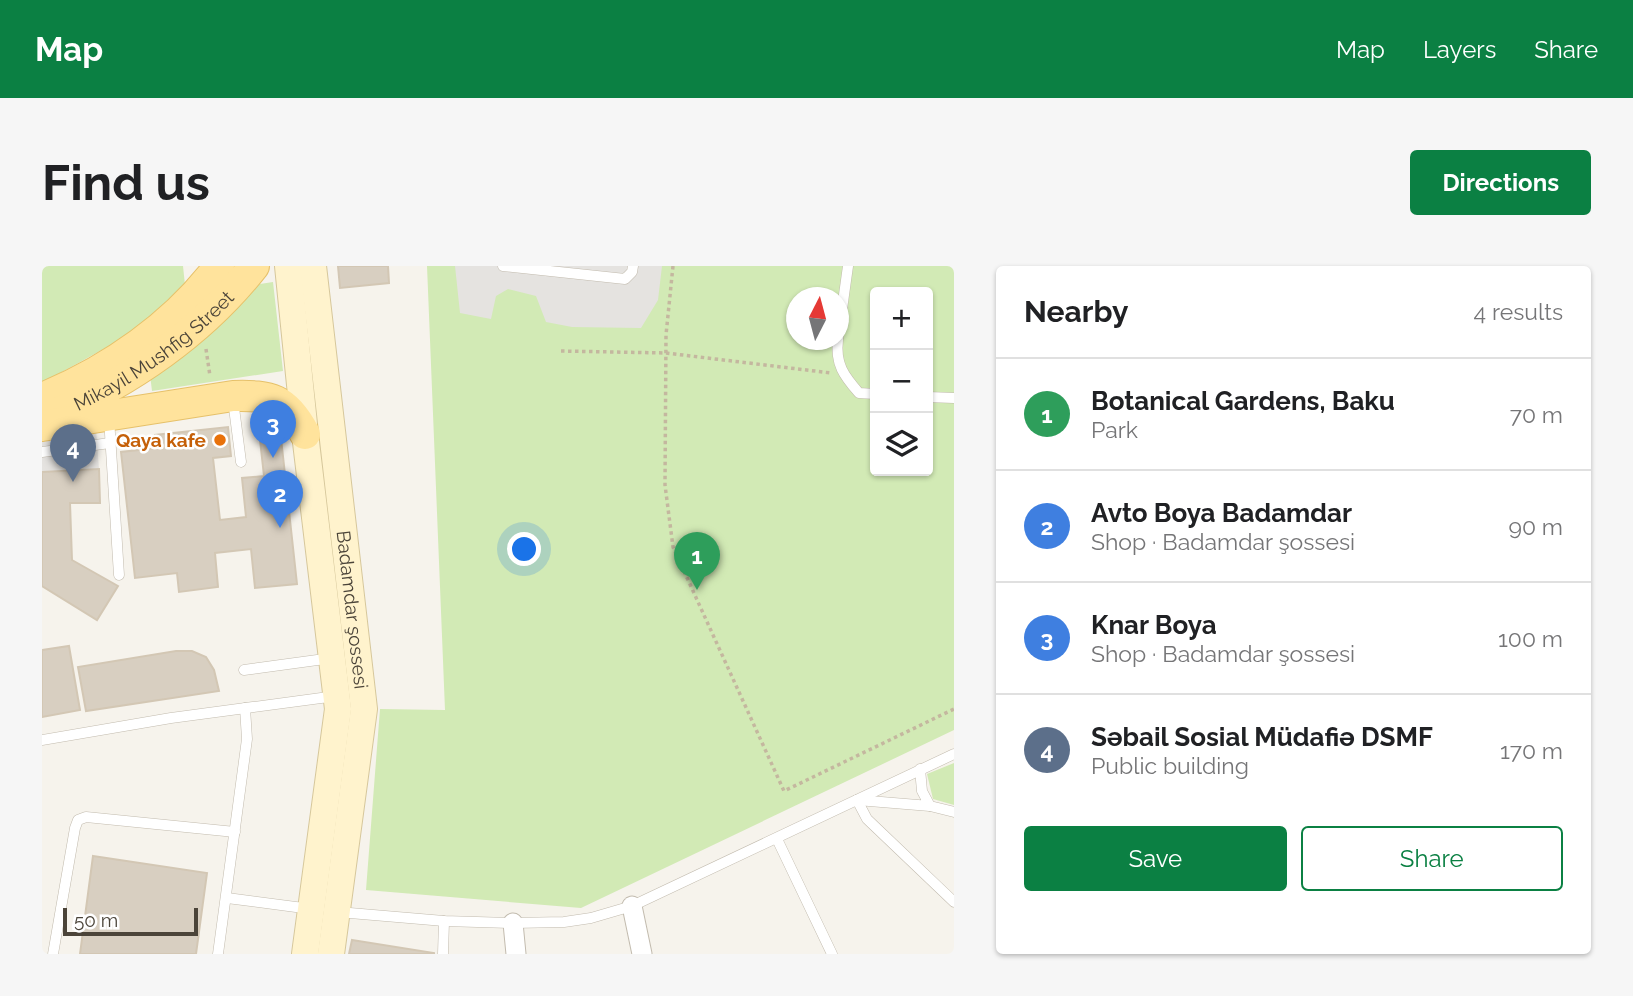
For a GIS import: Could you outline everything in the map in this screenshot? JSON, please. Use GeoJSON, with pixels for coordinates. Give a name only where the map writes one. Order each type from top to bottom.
{"type":"FeatureCollection","features":[{"type":"Feature","properties":{"kind":"main road","name":"Mikayil Mushfig Street"},"geometry":{"type":"LineString","coordinates":[[42,419],[95,395],[147,364],[203,320],[254,266]]}},
{"type":"Feature","properties":{"kind":"main road","name":"Badamdar şossesi"},"geometry":{"type":"LineString","coordinates":[[288,266],[305,434],[337,696],[338,722],[324,910],[331,954]]}},
{"type":"Feature","properties":{"kind":"main road","name":"Badamdar şossesi"},"geometry":{"type":"LineString","coordinates":[[305,954],[324,910],[363,722],[364,693],[313,266]]}},
{"type":"Feature","properties":{"kind":"main road","name":"Mikayil Mushfig Street"},"geometry":{"type":"LineString","coordinates":[[42,398],[83,377],[144,339],[173,317],[210,270]]}},
{"type":"Feature","properties":{"kind":"main road"},"geometry":{"type":"LineString","coordinates":[[42,426],[109,430],[222,390],[278,401],[293,414],[305,434]]}},
{"type":"Feature","properties":{"kind":"main road"},"geometry":{"type":"LineString","coordinates":[[337,696],[364,693]]}},
{"type":"Feature","properties":{"kind":"street"},"geometry":{"type":"LineString","coordinates":[[632,906],[642,954]]}},
{"type":"Feature","properties":{"kind":"street"},"geometry":{"type":"LineString","coordinates":[[513,923],[516,954]]}},
{"type":"Feature","properties":{"kind":"lane"},"geometry":{"type":"LineString","coordinates":[[503,266],[579,270],[625,279],[632,272],[633,266]]}},
{"type":"Feature","properties":{"kind":"lane"},"geometry":{"type":"LineString","coordinates":[[845,287],[848,266]]}},
{"type":"Feature","properties":{"kind":"lane"},"geometry":{"type":"LineString","coordinates":[[837,350],[842,374],[859,393],[870,394]]}},
{"type":"Feature","properties":{"kind":"lane"},"geometry":{"type":"LineString","coordinates":[[222,390],[241,462]]}},
{"type":"Feature","properties":{"kind":"lane"},"geometry":{"type":"LineString","coordinates":[[933,397],[954,398]]}},
{"type":"Feature","properties":{"kind":"lane"},"geometry":{"type":"LineString","coordinates":[[42,452],[109,430],[120,575]]}},
{"type":"Feature","properties":{"kind":"lane"},"geometry":{"type":"LineString","coordinates":[[244,670],[332,658]]}},
{"type":"Feature","properties":{"kind":"lane"},"geometry":{"type":"LineString","coordinates":[[42,740],[171,718],[337,696]]}},
{"type":"Feature","properties":{"kind":"lane"},"geometry":{"type":"LineString","coordinates":[[218,954],[247,739],[245,708]]}},
{"type":"Feature","properties":{"kind":"lane"},"geometry":{"type":"LineString","coordinates":[[227,898],[444,921],[513,923],[578,920],[632,906],[954,754]]}},
{"type":"Feature","properties":{"kind":"lane"},"geometry":{"type":"LineString","coordinates":[[920,769],[922,791],[930,806]]}},
{"type":"Feature","properties":{"kind":"lane"},"geometry":{"type":"LineString","coordinates":[[856,800],[952,809]]}},
{"type":"Feature","properties":{"kind":"lane"},"geometry":{"type":"LineString","coordinates":[[856,800],[867,819],[954,902]]}},
{"type":"Feature","properties":{"kind":"lane"},"geometry":{"type":"LineString","coordinates":[[53,954],[78,820],[86,817],[235,832]]}},
{"type":"Feature","properties":{"kind":"lane"},"geometry":{"type":"LineString","coordinates":[[777,839],[832,954]]}},
{"type":"Feature","properties":{"kind":"lane"},"geometry":{"type":"LineString","coordinates":[[443,954],[444,921]]}},
{"type":"Feature","properties":{"kind":"path"},"geometry":{"type":"LineString","coordinates":[[673,266],[666,354],[665,485],[673,547],[784,791],[954,709]]}},
{"type":"Feature","properties":{"kind":"path"},"geometry":{"type":"LineString","coordinates":[[206,346],[222,390]]}},
{"type":"Feature","properties":{"kind":"path"},"geometry":{"type":"LineString","coordinates":[[561,351],[666,354],[842,374]]}},
{"type":"Feature","properties":{"kind":"green space"},"geometry":{"type":"Polygon","coordinates":[[[42,266],[183,266],[185,285],[170,304],[127,336],[42,383],[42,266]]]}},
{"type":"Feature","properties":{"kind":"green space"},"geometry":{"type":"Polygon","coordinates":[[[427,266],[954,266],[954,730],[581,908],[366,890],[380,709],[445,710],[427,266]]]}},
{"type":"Feature","properties":{"kind":"green space"},"geometry":{"type":"Polygon","coordinates":[[[273,282],[283,371],[152,391],[150,375],[260,284],[273,282]]]}},
{"type":"Feature","properties":{"kind":"green space"},"geometry":{"type":"Polygon","coordinates":[[[954,763],[954,805],[933,799],[927,774],[954,763]]]}},
{"type":"Feature","properties":{"kind":"shaded area"},"geometry":{"type":"Polygon","coordinates":[[[455,266],[662,266],[658,300],[641,328],[572,327],[546,322],[536,296],[508,289],[496,296],[491,319],[460,313],[455,266]]]}},
{"type":"Feature","properties":{"kind":"shaded area"},"geometry":{"type":"Polygon","coordinates":[[[96,428],[99,469],[42,472],[42,437],[96,428]]]}},
{"type":"Feature","properties":{"kind":"building"},"geometry":{"type":"Polygon","coordinates":[[[338,266],[388,266],[389,283],[340,288],[338,266]]]}},
{"type":"Feature","properties":{"kind":"building"},"geometry":{"type":"Polygon","coordinates":[[[228,427],[231,456],[213,458],[220,520],[246,517],[242,478],[264,476],[259,431],[280,429],[297,584],[255,588],[251,549],[215,553],[218,587],[179,592],[177,573],[135,578],[121,452],[156,448],[155,435],[228,427]]]}},
{"type":"Feature","properties":{"kind":"building"},"geometry":{"type":"Polygon","coordinates":[[[99,469],[100,503],[70,503],[72,560],[118,586],[97,620],[42,586],[42,472],[99,469]]]}},
{"type":"Feature","properties":{"kind":"building"},"geometry":{"type":"Polygon","coordinates":[[[69,646],[80,710],[42,717],[42,650],[69,646]]]}},
{"type":"Feature","properties":{"kind":"building"},"geometry":{"type":"Polygon","coordinates":[[[176,651],[192,651],[206,657],[214,670],[219,691],[86,711],[78,667],[176,651]]]}},
{"type":"Feature","properties":{"kind":"building"},"geometry":{"type":"Polygon","coordinates":[[[93,856],[207,873],[196,954],[80,954],[93,856]]]}},
{"type":"Feature","properties":{"kind":"building"},"geometry":{"type":"Polygon","coordinates":[[[352,940],[434,953],[434,954],[349,954],[352,940]]]}},
{"type":"Feature","properties":{"kind":"place","name":"Qaya kafe"},"geometry":{"type":"Point","coordinates":[220,440]}},
{"type":"Feature","properties":{"kind":"place","name":"Knar Boya"},"geometry":{"type":"Point","coordinates":[273,458]}},
{"type":"Feature","properties":{"kind":"place","name":"Səbail Sosial Müdafiə DSMF"},"geometry":{"type":"Point","coordinates":[73,482]}},
{"type":"Feature","properties":{"kind":"place","name":"Avto Boya Badamdar"},"geometry":{"type":"Point","coordinates":[280,528]}},
{"type":"Feature","properties":{"kind":"place","name":"Botanical Gardens, Baku"},"geometry":{"type":"Point","coordinates":[697,590]}}]}
